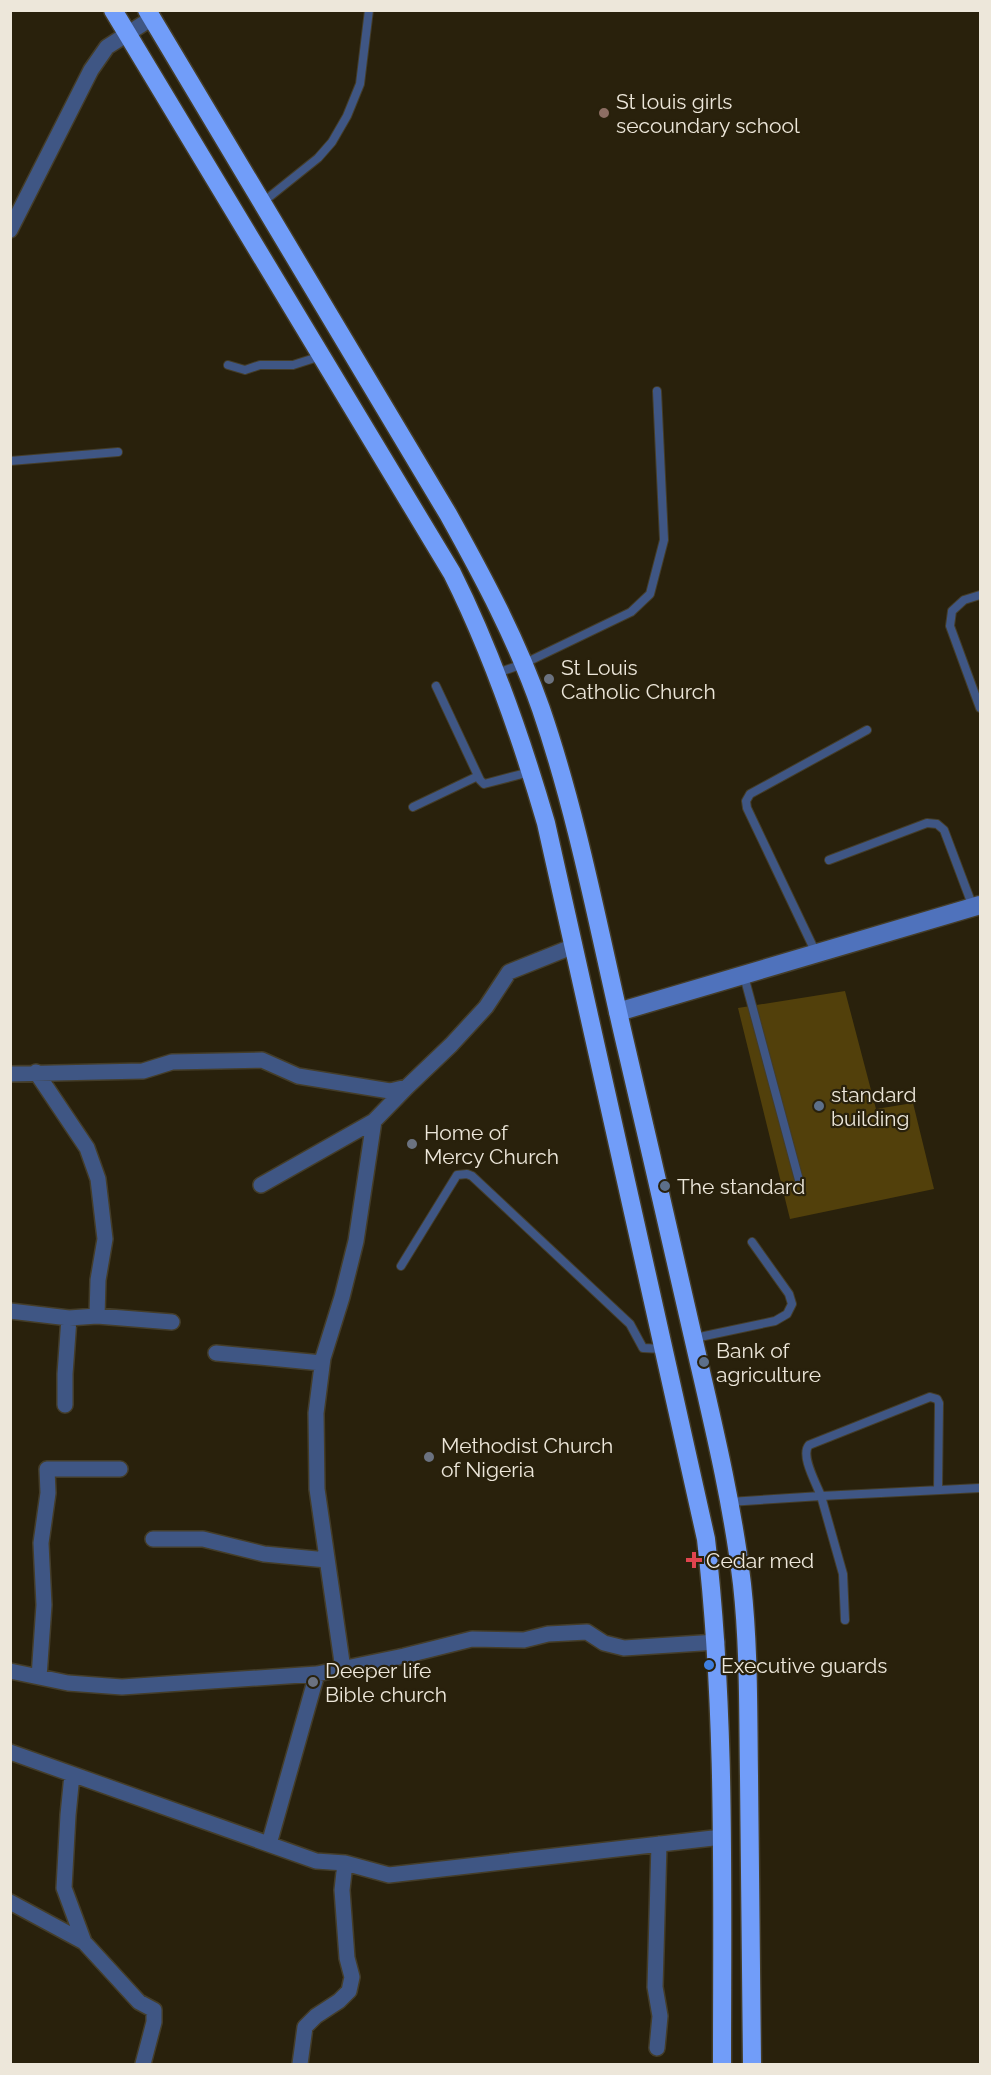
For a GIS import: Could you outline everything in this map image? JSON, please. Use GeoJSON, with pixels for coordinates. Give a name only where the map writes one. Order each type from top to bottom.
{"type":"FeatureCollection","features":[{"type":"Feature","properties":{"kind":"highway"},"geometry":{"type":"LineString","coordinates":[[113,10],[452,573],[472,613],[497,673],[531,772],[546,823],[706,1539],[717,1642],[722,1838],[722,2064]]}},
{"type":"Feature","properties":{"kind":"highway"},"geometry":{"type":"LineString","coordinates":[[150,14],[448,514],[501,613],[524,664],[563,780],[599,925],[694,1338],[735,1535],[742,1587],[747,1668],[752,2064]]}},
{"type":"Feature","properties":{"kind":"highway"},"geometry":{"type":"LineString","coordinates":[[664,1347],[694,1338]]}},
{"type":"Feature","properties":{"kind":"highway"},"geometry":{"type":"LineString","coordinates":[[706,1539],[735,1535]]}},
{"type":"Feature","properties":{"kind":"street"},"geometry":{"type":"LineString","coordinates":[[10,230],[91,69],[107,47],[150,14]]}},
{"type":"Feature","properties":{"kind":"street"},"geometry":{"type":"LineString","coordinates":[[618,1012],[977,906]]}},
{"type":"Feature","properties":{"kind":"street"},"geometry":{"type":"LineString","coordinates":[[261,1185],[374,1121],[486,1007],[509,972],[574,946]]}},
{"type":"Feature","properties":{"kind":"street"},"geometry":{"type":"LineString","coordinates":[[10,1074],[143,1071],[172,1062],[262,1060],[298,1076],[390,1091],[407,1087]]}},
{"type":"Feature","properties":{"kind":"street"},"geometry":{"type":"LineString","coordinates":[[36,1072],[87,1148],[98,1179],[105,1239],[98,1280],[97,1316]]}},
{"type":"Feature","properties":{"kind":"street"},"geometry":{"type":"LineString","coordinates":[[343,1669],[317,1490],[316,1413],[322,1363],[356,1241],[374,1121]]}},
{"type":"Feature","properties":{"kind":"street"},"geometry":{"type":"LineString","coordinates":[[10,1311],[69,1318],[97,1316],[172,1322]]}},
{"type":"Feature","properties":{"kind":"street"},"geometry":{"type":"LineString","coordinates":[[65,1405],[69,1318]]}},
{"type":"Feature","properties":{"kind":"street"},"geometry":{"type":"LineString","coordinates":[[216,1353],[322,1363]]}},
{"type":"Feature","properties":{"kind":"street"},"geometry":{"type":"LineString","coordinates":[[39,1677],[44,1605],[41,1543],[48,1493],[47,1469],[120,1469]]}},
{"type":"Feature","properties":{"kind":"street"},"geometry":{"type":"LineString","coordinates":[[153,1539],[203,1539],[264,1554],[327,1560]]}},
{"type":"Feature","properties":{"kind":"street"},"geometry":{"type":"LineString","coordinates":[[10,1671],[68,1683],[122,1687],[316,1674],[472,1639],[524,1640],[548,1634],[587,1632],[604,1643],[624,1648],[717,1642]]}},
{"type":"Feature","properties":{"kind":"street"},"geometry":{"type":"LineString","coordinates":[[269,1845],[316,1674]]}},
{"type":"Feature","properties":{"kind":"street"},"geometry":{"type":"LineString","coordinates":[[10,1752],[316,1861],[345,1863],[389,1875],[722,1838]]}},
{"type":"Feature","properties":{"kind":"street"},"geometry":{"type":"LineString","coordinates":[[72,1775],[64,1888],[84,1942]]}},
{"type":"Feature","properties":{"kind":"street"},"geometry":{"type":"LineString","coordinates":[[657,2048],[660,2016],[655,1987],[659,1845]]}},
{"type":"Feature","properties":{"kind":"street"},"geometry":{"type":"LineString","coordinates":[[300,2064],[304,2027],[339,2001],[349,1990],[352,1977],[347,1958],[342,1890],[345,1863]]}},
{"type":"Feature","properties":{"kind":"street"},"geometry":{"type":"LineString","coordinates":[[10,1902],[84,1942],[139,2002],[154,2010],[154,2022],[143,2064]]}},
{"type":"Feature","properties":{"kind":"lane"},"geometry":{"type":"LineString","coordinates":[[262,203],[318,158],[332,142],[347,116],[360,84],[369,10]]}},
{"type":"Feature","properties":{"kind":"lane"},"geometry":{"type":"LineString","coordinates":[[228,365],[245,370],[260,365],[292,365],[322,355]]}},
{"type":"Feature","properties":{"kind":"lane"},"geometry":{"type":"LineString","coordinates":[[497,673],[524,664],[631,612],[650,594],[664,540],[657,391]]}},
{"type":"Feature","properties":{"kind":"lane"},"geometry":{"type":"LineString","coordinates":[[10,461],[118,452]]}},
{"type":"Feature","properties":{"kind":"lane"},"geometry":{"type":"LineString","coordinates":[[981,594],[964,600],[952,611],[950,626],[981,708]]}},
{"type":"Feature","properties":{"kind":"lane"},"geometry":{"type":"LineString","coordinates":[[436,686],[478,776],[484,784],[531,772]]}},
{"type":"Feature","properties":{"kind":"lane"},"geometry":{"type":"LineString","coordinates":[[816,953],[747,808],[746,801],[750,794],[867,730]]}},
{"type":"Feature","properties":{"kind":"lane"},"geometry":{"type":"LineString","coordinates":[[413,807],[478,776]]}},
{"type":"Feature","properties":{"kind":"lane"},"geometry":{"type":"LineString","coordinates":[[829,860],[927,823],[937,824],[944,830],[977,906]]}},
{"type":"Feature","properties":{"kind":"lane"},"geometry":{"type":"LineString","coordinates":[[744,975],[799,1180]]}},
{"type":"Feature","properties":{"kind":"lane"},"geometry":{"type":"LineString","coordinates":[[401,1266],[457,1175],[467,1174],[472,1176],[630,1324],[636,1338],[644,1348],[664,1347]]}},
{"type":"Feature","properties":{"kind":"lane"},"geometry":{"type":"LineString","coordinates":[[694,1338],[775,1321],[787,1314],[792,1304],[789,1294],[752,1242]]}},
{"type":"Feature","properties":{"kind":"lane"},"geometry":{"type":"LineString","coordinates":[[845,1620],[843,1574],[820,1496],[805,1455],[806,1448],[930,1397],[937,1399],[939,1403],[938,1490]]}},
{"type":"Feature","properties":{"kind":"lane"},"geometry":{"type":"LineString","coordinates":[[729,1502],[981,1488]]}},
{"type":"Feature","properties":{"kind":"building","name":"standard building"},"geometry":{"type":"Polygon","coordinates":[[[845,991],[876,1109],[913,1103],[934,1189],[790,1219],[738,1008],[845,991]]]}},
{"type":"Feature","properties":{"kind":"place","name":"St louis girls secoundary school"},"geometry":{"type":"Point","coordinates":[604,113]}},
{"type":"Feature","properties":{"kind":"place","name":"St Louis Catholic Church"},"geometry":{"type":"Point","coordinates":[549,679]}},
{"type":"Feature","properties":{"kind":"place","name":"standard building"},"geometry":{"type":"Point","coordinates":[819,1106]}},
{"type":"Feature","properties":{"kind":"place","name":"Home of Mercy Church"},"geometry":{"type":"Point","coordinates":[412,1144]}},
{"type":"Feature","properties":{"kind":"place","name":"The standard"},"geometry":{"type":"Point","coordinates":[665,1186]}},
{"type":"Feature","properties":{"kind":"place","name":"Bank of agriculture"},"geometry":{"type":"Point","coordinates":[704,1362]}},
{"type":"Feature","properties":{"kind":"place","name":"Methodist Church of Nigeria"},"geometry":{"type":"Point","coordinates":[429,1457]}},
{"type":"Feature","properties":{"kind":"place","name":"Cedar med"},"geometry":{"type":"Point","coordinates":[694,1560]}},
{"type":"Feature","properties":{"kind":"place","name":"Executive guards"},"geometry":{"type":"Point","coordinates":[709,1665]}},
{"type":"Feature","properties":{"kind":"place","name":"Deeper life Bible church"},"geometry":{"type":"Point","coordinates":[313,1682]}}]}
